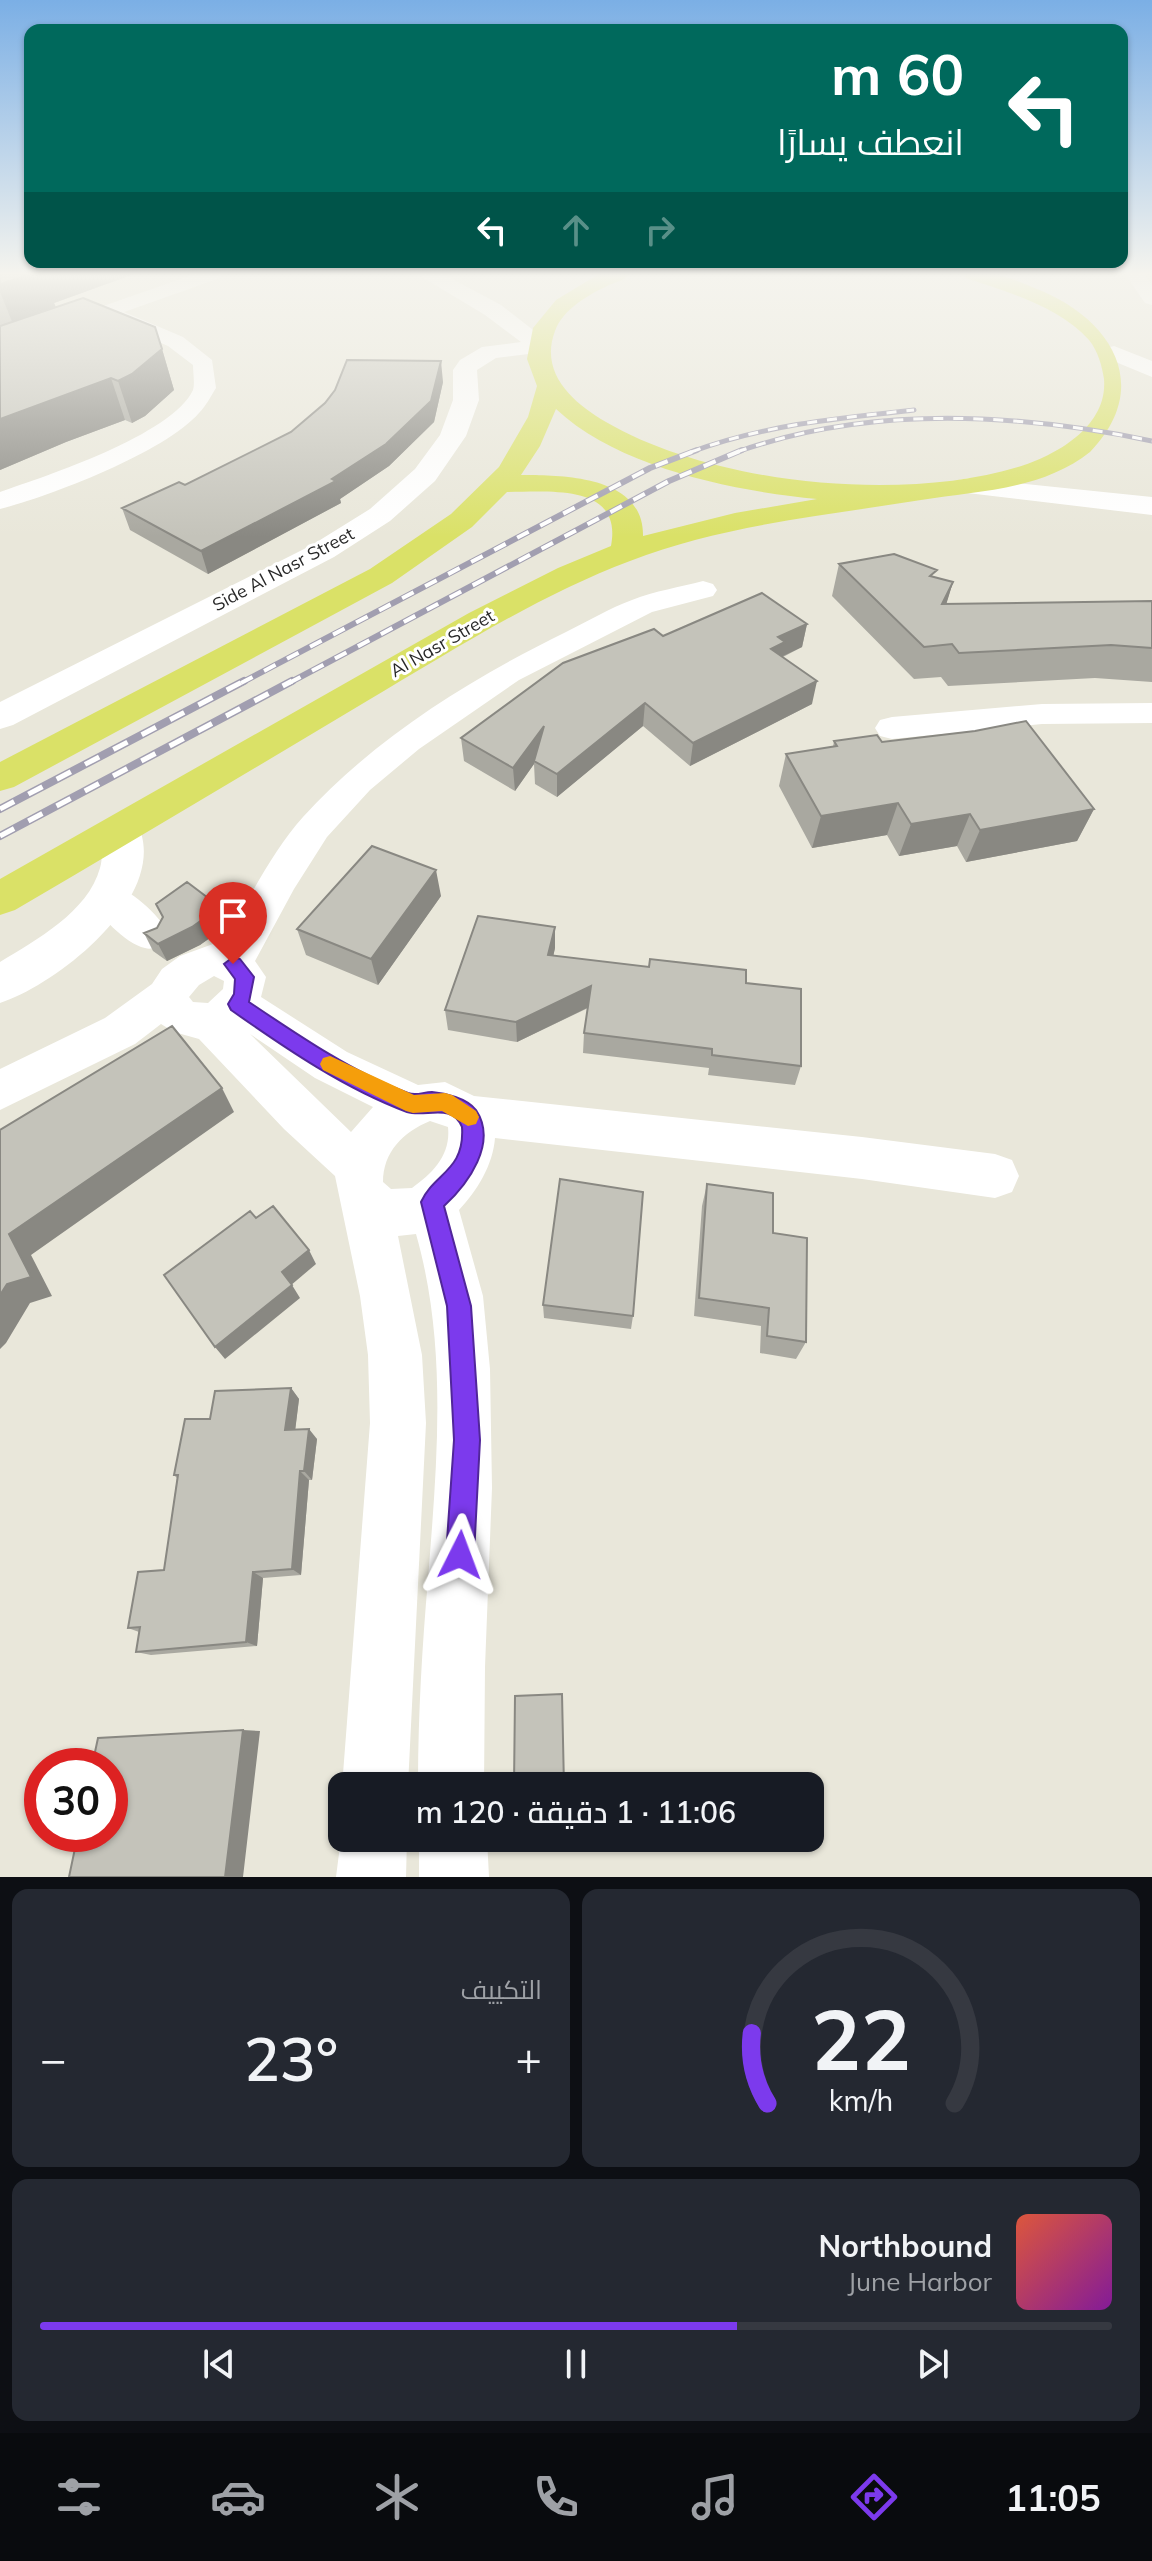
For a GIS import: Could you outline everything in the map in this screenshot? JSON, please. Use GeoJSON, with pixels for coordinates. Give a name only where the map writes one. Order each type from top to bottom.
{"type":"FeatureCollection","features":[{"type":"Feature","properties":{"kind":"main road"},"geometry":{"type":"LineString","coordinates":[[539,362],[549,386],[572,411],[609,435],[658,456],[717,474],[812,489],[854,492],[924,491],[969,486],[1046,467],[1099,439],[1116,423],[1125,406],[1126,379],[1116,362]]}},
{"type":"Feature","properties":{"kind":"main road"},"geometry":{"type":"LineString","coordinates":[[0,778],[381,576],[429,547],[500,484],[527,447],[545,411],[549,386]]}},
{"type":"Feature","properties":{"kind":"main road"},"geometry":{"type":"LineString","coordinates":[[500,484],[560,486],[585,489],[601,495],[620,506],[627,518],[629,530],[625,552]]}},
{"type":"Feature","properties":{"kind":"main road","name":"Al Nasr Street"},"geometry":{"type":"LineString","coordinates":[[0,899],[481,620],[625,552],[787,513],[924,491]]}},
{"type":"Feature","properties":{"kind":"street"},"geometry":{"type":"LineString","coordinates":[[0,501],[146,442],[181,419],[202,394],[206,379],[201,362]]}},
{"type":"Feature","properties":{"kind":"street","name":"Side Al Nasr Street"},"geometry":{"type":"LineString","coordinates":[[0,717],[323,551],[380,515],[425,475],[453,436],[466,400],[465,370],[474,362]]}},
{"type":"Feature","properties":{"kind":"street"},"geometry":{"type":"LineString","coordinates":[[969,486],[1152,506]]}},
{"type":"Feature","properties":{"kind":"street"},"geometry":{"type":"LineString","coordinates":[[0,1090],[201,990],[314,828],[334,804],[407,741],[496,681],[557,648],[642,606],[703,590]]}},
{"type":"Feature","properties":{"kind":"street"},"geometry":{"type":"LineString","coordinates":[[892,728],[1042,714],[1152,713]]}},
{"type":"Feature","properties":{"kind":"street"},"geometry":{"type":"LineString","coordinates":[[0,985],[44,958],[69,938],[108,897],[122,868],[121,829]]}},
{"type":"Feature","properties":{"kind":"street"},"geometry":{"type":"LineString","coordinates":[[108,897],[149,934]]}},
{"type":"Feature","properties":{"kind":"street"},"geometry":{"type":"LineString","coordinates":[[201,990],[262,1044],[319,1136],[387,1212],[418,1211],[450,1186],[469,1156],[473,1141],[467,1115]]}},
{"type":"Feature","properties":{"kind":"street"},"geometry":{"type":"LineString","coordinates":[[262,1044],[331,1065],[413,1104],[445,1102],[467,1115],[862,1158],[995,1176]]}},
{"type":"Feature","properties":{"kind":"street"},"geometry":{"type":"LineString","coordinates":[[376,1772],[398,1423],[395,1355],[362,1181],[364,1152],[383,1127],[413,1104]]}},
{"type":"Feature","properties":{"kind":"street"},"geometry":{"type":"LineString","coordinates":[[432,1202],[459,1306],[467,1440],[450,1728],[451,1772]]}},
{"type":"Feature","properties":{"kind":"street"},"geometry":{"type":"LineString","coordinates":[[371,1877],[372,1852]]}},
{"type":"Feature","properties":{"kind":"street"},"geometry":{"type":"LineString","coordinates":[[453,1852],[454,1877]]}},
{"type":"Feature","properties":{"kind":"building"},"geometry":{"type":"Polygon","coordinates":[[[0,362],[147,362],[118,381],[111,378],[0,419],[0,362]]]}},
{"type":"Feature","properties":{"kind":"building"},"geometry":{"type":"Polygon","coordinates":[[[346,362],[441,362],[431,401],[386,444],[332,479],[336,481],[201,551],[122,508],[179,482],[185,485],[291,432],[325,403],[335,390],[346,362]]]}},
{"type":"Feature","properties":{"kind":"building"},"geometry":{"type":"Polygon","coordinates":[[[894,554],[937,570],[930,576],[953,582],[942,604],[1152,601],[1152,648],[1111,645],[959,653],[952,644],[924,647],[839,564],[894,554]]]}},
{"type":"Feature","properties":{"kind":"building"},"geometry":{"type":"Polygon","coordinates":[[[762,593],[807,624],[778,637],[785,642],[771,649],[817,681],[693,743],[645,703],[557,774],[534,761],[544,726],[513,768],[461,738],[563,663],[654,629],[663,636],[762,593]]]}},
{"type":"Feature","properties":{"kind":"building"},"geometry":{"type":"Polygon","coordinates":[[[1026,721],[1094,809],[980,830],[970,814],[911,824],[898,803],[821,816],[786,754],[837,746],[834,741],[877,735],[882,742],[975,731],[1026,721]]]}},
{"type":"Feature","properties":{"kind":"building"},"geometry":{"type":"Polygon","coordinates":[[[372,846],[436,870],[371,959],[297,929],[372,846]]]}},
{"type":"Feature","properties":{"kind":"building"},"geometry":{"type":"Polygon","coordinates":[[[187,882],[220,907],[192,927],[158,944],[144,933],[157,928],[163,917],[156,904],[187,882]]]}},
{"type":"Feature","properties":{"kind":"building"},"geometry":{"type":"Polygon","coordinates":[[[478,916],[555,927],[548,955],[649,967],[650,959],[746,970],[746,983],[801,989],[801,1066],[712,1055],[712,1049],[584,1033],[591,986],[516,1022],[445,1010],[478,916]]]}},
{"type":"Feature","properties":{"kind":"building"},"geometry":{"type":"Polygon","coordinates":[[[172,1026],[222,1088],[9,1234],[31,1277],[7,1284],[0,1295],[0,1130],[172,1026]]]}},
{"type":"Feature","properties":{"kind":"building"},"geometry":{"type":"Polygon","coordinates":[[[560,1179],[643,1192],[633,1316],[543,1305],[560,1179]]]}},
{"type":"Feature","properties":{"kind":"building"},"geometry":{"type":"Polygon","coordinates":[[[707,1184],[773,1193],[773,1233],[807,1238],[806,1342],[767,1336],[769,1308],[699,1298],[707,1184]]]}},
{"type":"Feature","properties":{"kind":"building"},"geometry":{"type":"Polygon","coordinates":[[[273,1206],[309,1250],[282,1272],[292,1285],[215,1347],[164,1275],[250,1211],[256,1218],[273,1206]]]}},
{"type":"Feature","properties":{"kind":"building"},"geometry":{"type":"Polygon","coordinates":[[[291,1388],[285,1430],[309,1429],[304,1471],[300,1471],[292,1569],[253,1572],[246,1642],[136,1652],[140,1627],[128,1628],[138,1572],[164,1570],[178,1475],[174,1475],[185,1419],[210,1419],[215,1391],[291,1388]]]}},
{"type":"Feature","properties":{"kind":"building"},"geometry":{"type":"Polygon","coordinates":[[[562,1694],[564,1772],[514,1772],[515,1696],[562,1694]]]}},
{"type":"Feature","properties":{"kind":"building"},"geometry":{"type":"Polygon","coordinates":[[[243,1730],[225,1877],[69,1877],[74,1852],[128,1852],[128,1748],[96,1748],[98,1738],[243,1730]]]}},
{"type":"Feature","properties":{"kind":"railway"},"geometry":{"type":"LineString","coordinates":[[697,450],[774,429],[914,410]]}},
{"type":"Feature","properties":{"kind":"railway"},"geometry":{"type":"LineString","coordinates":[[738,452],[787,437],[839,427],[891,420],[943,418],[1049,424],[1152,441]]}},
{"type":"Feature","properties":{"kind":"railway"},"geometry":{"type":"LineString","coordinates":[[241,683],[650,468],[697,450]]}},
{"type":"Feature","properties":{"kind":"railway"},"geometry":{"type":"LineString","coordinates":[[691,452],[697,450]]}},
{"type":"Feature","properties":{"kind":"railway"},"geometry":{"type":"LineString","coordinates":[[738,452],[742,450]]}},
{"type":"Feature","properties":{"kind":"railway"},"geometry":{"type":"LineString","coordinates":[[289,683],[669,481],[738,452]]}},
{"type":"Feature","properties":{"kind":"railway"},"geometry":{"type":"LineString","coordinates":[[0,809],[244,681]]}},
{"type":"Feature","properties":{"kind":"railway"},"geometry":{"type":"LineString","coordinates":[[0,836],[292,681]]}},
{"type":"Feature","properties":{"kind":"slow traffic"},"geometry":{"type":"LineString","coordinates":[[330,1064],[382,1092],[413,1104],[445,1102],[468,1117]]}},
{"type":"Feature","properties":{"kind":"route"},"geometry":{"type":"LineString","coordinates":[[233,964],[245,977],[246,986],[238,1004],[277,1031],[382,1092],[413,1104],[445,1102],[457,1107],[467,1115],[472,1127],[473,1141],[469,1156],[450,1186],[432,1202],[459,1306],[467,1440],[460,1555]]}}]}
